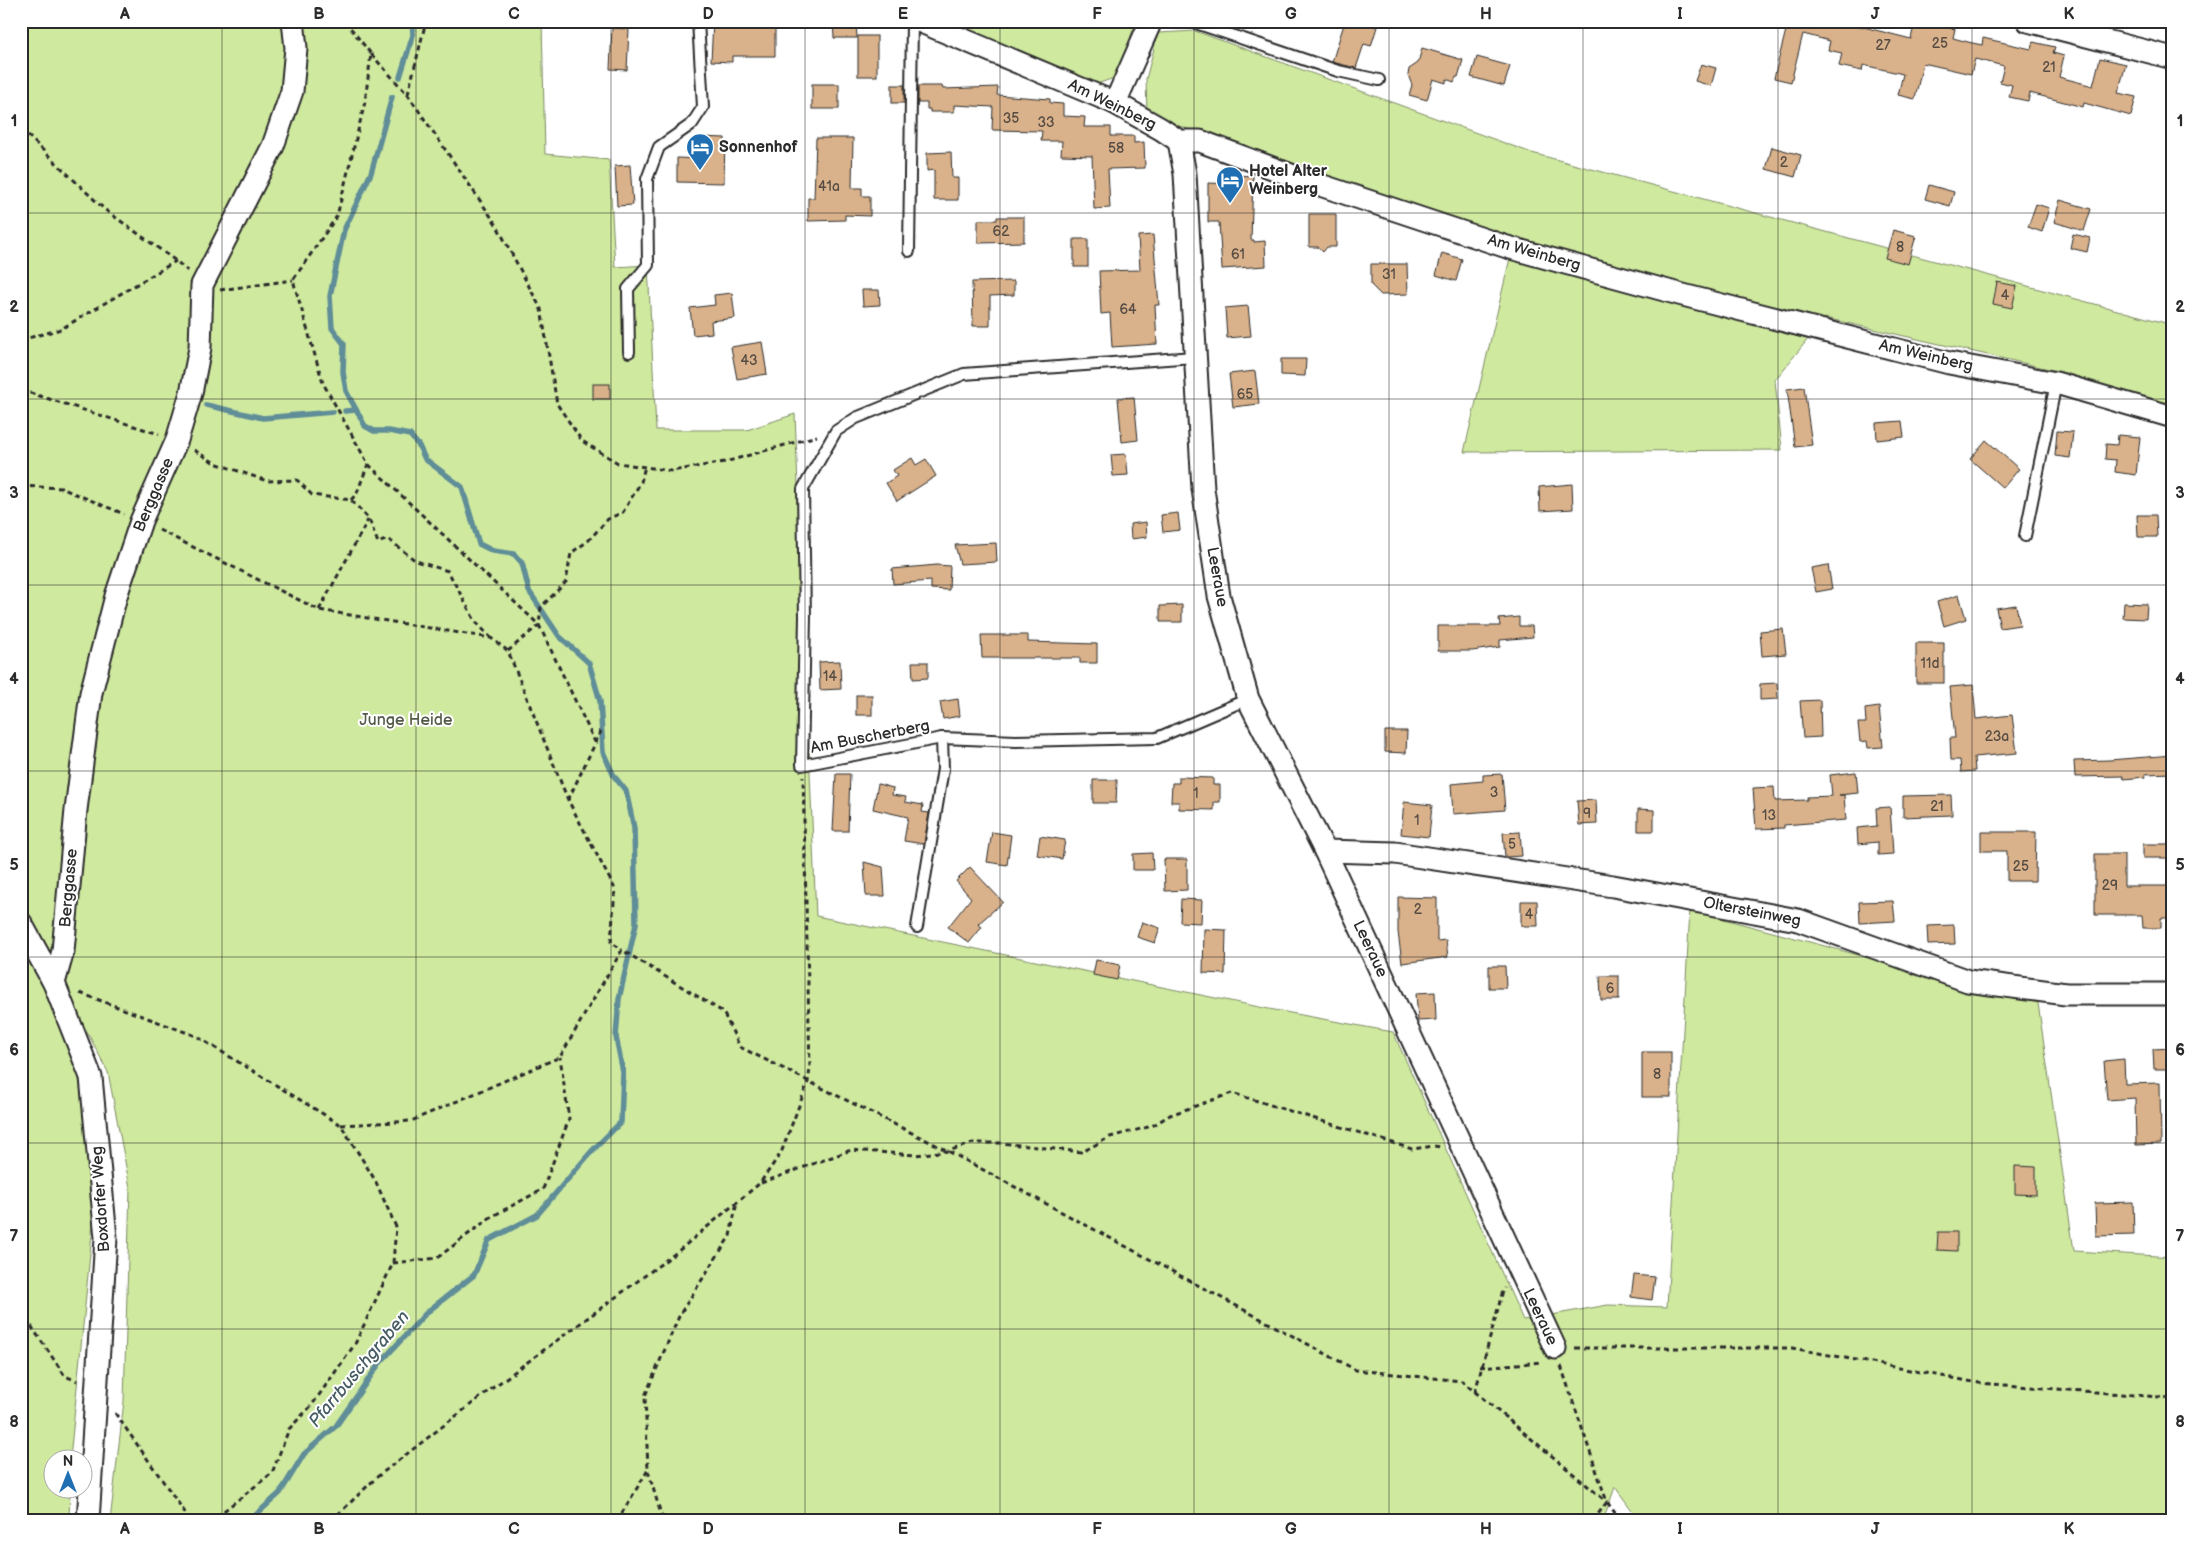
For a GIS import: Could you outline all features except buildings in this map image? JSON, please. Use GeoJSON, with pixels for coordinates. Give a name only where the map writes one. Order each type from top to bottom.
{"type":"FeatureCollection","features":[{"type":"Feature","properties":{"kind":"street","name":"Berggasse"},"geometry":{"type":"LineString","coordinates":[[54,983],[63,951],[76,810],[91,693],[116,596],[142,521],[177,440],[191,393],[200,348],[202,286],[218,251],[273,146],[292,91],[296,48],[293,21]]}},
{"type":"Feature","properties":{"kind":"street","name":"Am Weinberg"},"geometry":{"type":"LineString","coordinates":[[919,21],[1115,103],[1178,141],[1200,142],[1299,178],[1507,247],[1949,363],[2056,383],[2173,417]]}},
{"type":"Feature","properties":{"kind":"street"},"geometry":{"type":"LineString","coordinates":[[1115,103],[1151,21]]}},
{"type":"Feature","properties":{"kind":"street"},"geometry":{"type":"LineString","coordinates":[[2028,21],[2173,58]]}},
{"type":"Feature","properties":{"kind":"street","name":"Leeraue"},"geometry":{"type":"LineString","coordinates":[[1178,141],[1185,174],[1191,256],[1194,357],[1203,489],[1219,596],[1248,699],[1325,851],[1518,1269],[1549,1355]]}},
{"type":"Feature","properties":{"kind":"street","name":"Oltersteinweg"},"geometry":{"type":"LineString","coordinates":[[1325,851],[1405,854],[1613,886],[1798,920],[1968,981],[2066,994],[2173,994]]}},
{"type":"Feature","properties":{"kind":"street","name":"Boxdorfer Weg"},"geometry":{"type":"LineString","coordinates":[[21,922],[54,983],[91,1077],[106,1238],[98,1389],[88,1521]]}},
{"type":"Feature","properties":{"kind":"lane"},"geometry":{"type":"LineString","coordinates":[[629,352],[628,289],[648,265],[647,180],[659,146],[692,124],[703,107],[698,21]]}},
{"type":"Feature","properties":{"kind":"lane"},"geometry":{"type":"LineString","coordinates":[[909,251],[912,21]]}},
{"type":"Feature","properties":{"kind":"lane"},"geometry":{"type":"LineString","coordinates":[[1190,21],[1319,65],[1379,80]]}},
{"type":"Feature","properties":{"kind":"lane"},"geometry":{"type":"LineString","coordinates":[[836,431],[865,415],[964,374],[1194,357]]}},
{"type":"Feature","properties":{"kind":"lane"},"geometry":{"type":"LineString","coordinates":[[2025,536],[2056,383]]}},
{"type":"Feature","properties":{"kind":"lane","name":"Am Buscherberg"},"geometry":{"type":"LineString","coordinates":[[836,431],[803,489],[805,627],[802,765],[942,738],[1016,741],[1157,738],[1248,699]]}},
{"type":"Feature","properties":{"kind":"lane"},"geometry":{"type":"LineString","coordinates":[[917,927],[943,768],[942,738]]}},
{"type":"Feature","properties":{"kind":"path"},"geometry":{"type":"LineString","coordinates":[[345,21],[370,54],[408,95],[496,224],[541,309],[557,404],[582,441],[618,463],[672,471],[725,462],[836,431]]}},
{"type":"Feature","properties":{"kind":"path"},"geometry":{"type":"LineString","coordinates":[[408,95],[426,21]]}},
{"type":"Feature","properties":{"kind":"path"},"geometry":{"type":"LineString","coordinates":[[21,129],[104,209],[176,261],[202,286],[224,291],[292,280],[337,216],[365,102],[370,54]]}},
{"type":"Feature","properties":{"kind":"path"},"geometry":{"type":"LineString","coordinates":[[21,340],[61,329],[176,261]]}},
{"type":"Feature","properties":{"kind":"path"},"geometry":{"type":"LineString","coordinates":[[292,280],[323,383],[368,464],[538,625],[595,742]]}},
{"type":"Feature","properties":{"kind":"path"},"geometry":{"type":"LineString","coordinates":[[21,390],[177,440],[214,463],[267,481],[297,480],[312,495],[351,500],[369,520],[378,543],[388,539],[416,561],[448,571],[475,621],[491,638],[508,651],[568,800],[615,889],[611,942],[723,1012],[740,1047],[948,1151],[1356,1370],[1462,1382],[1607,1502],[1592,1521]]}},
{"type":"Feature","properties":{"kind":"path"},"geometry":{"type":"LineString","coordinates":[[351,500],[357,492],[368,464]]}},
{"type":"Feature","properties":{"kind":"path"},"geometry":{"type":"LineString","coordinates":[[508,651],[538,625],[541,607],[566,582],[571,553],[588,541],[608,519],[623,512],[641,482],[645,466]]}},
{"type":"Feature","properties":{"kind":"path"},"geometry":{"type":"LineString","coordinates":[[21,486],[61,488],[142,521],[319,610],[491,638]]}},
{"type":"Feature","properties":{"kind":"path"},"geometry":{"type":"LineString","coordinates":[[319,610],[369,520]]}},
{"type":"Feature","properties":{"kind":"path"},"geometry":{"type":"LineString","coordinates":[[568,800],[600,731]]}},
{"type":"Feature","properties":{"kind":"path"},"geometry":{"type":"LineString","coordinates":[[331,1521],[377,1476],[491,1389],[677,1252],[760,1183],[781,1154],[808,1082],[810,1069],[802,765]]}},
{"type":"Feature","properties":{"kind":"path"},"geometry":{"type":"LineString","coordinates":[[341,1125],[411,1120],[560,1056],[622,950]]}},
{"type":"Feature","properties":{"kind":"path"},"geometry":{"type":"LineString","coordinates":[[54,983],[196,1036],[341,1125],[375,1180],[396,1227],[393,1263],[355,1344],[312,1405],[289,1430],[272,1473],[210,1520]]}},
{"type":"Feature","properties":{"kind":"path"},"geometry":{"type":"LineString","coordinates":[[393,1263],[438,1258],[491,1218],[543,1189],[569,1119],[560,1056]]}},
{"type":"Feature","properties":{"kind":"path"},"geometry":{"type":"LineString","coordinates":[[760,1183],[851,1150],[915,1155],[948,1151],[973,1143],[1001,1143],[1082,1152],[1110,1138],[1152,1126],[1170,1115],[1232,1093],[1412,1149],[1434,1146],[1464,1154]]}},
{"type":"Feature","properties":{"kind":"path"},"geometry":{"type":"LineString","coordinates":[[662,1521],[648,1470],[645,1396],[680,1314],[730,1236],[737,1202]]}},
{"type":"Feature","properties":{"kind":"path"},"geometry":{"type":"LineString","coordinates":[[1474,1392],[1502,1294],[1518,1269]]}},
{"type":"Feature","properties":{"kind":"path"},"geometry":{"type":"LineString","coordinates":[[21,1311],[65,1376],[98,1389],[191,1521]]}},
{"type":"Feature","properties":{"kind":"path"},"geometry":{"type":"LineString","coordinates":[[1480,1367],[1549,1355],[1792,1348],[1980,1383],[2173,1398]]}},
{"type":"Feature","properties":{"kind":"path","name":"Leeraue"},"geometry":{"type":"LineString","coordinates":[[1549,1355],[1607,1502],[1621,1521]]}},
{"type":"Feature","properties":{"kind":"path"},"geometry":{"type":"LineString","coordinates":[[617,1521],[648,1470]]}},
{"type":"Feature","properties":{"kind":"green space","name":"Junge Heide"},"geometry":{"type":"Polygon","coordinates":[[[21,21],[542,21],[545,154],[609,160],[615,267],[648,265],[656,430],[747,430],[795,414],[816,916],[1269,1009],[1393,1032],[1523,1320],[1608,1305],[1667,1307],[1690,910],[2038,1003],[2074,1251],[2173,1257],[2173,1521],[1640,1521],[1615,1487],[1603,1521],[110,1521],[124,1401],[130,1188],[108,1072],[21,904],[21,21]]]}},
{"type":"Feature","properties":{"kind":"green space"},"geometry":{"type":"Polygon","coordinates":[[[939,21],[1136,21],[1117,77],[1097,84],[939,21]]]}},
{"type":"Feature","properties":{"kind":"green space"},"geometry":{"type":"Polygon","coordinates":[[[1195,31],[1532,153],[2173,325],[2173,406],[2058,371],[1825,318],[1775,380],[1782,450],[1464,452],[1515,237],[1396,200],[1147,115],[1146,79],[1158,33],[1195,31]]]}},
{"type":"Feature","properties":{"kind":"green space"},"geometry":{"type":"Polygon","coordinates":[[[21,944],[49,993],[78,1073],[90,1149],[95,1203],[71,1450],[42,1450],[42,1500],[70,1500],[69,1521],[21,1521],[21,944]]]}},
{"type":"Feature","properties":{"kind":"waterway","name":"Pfarrbuschgraben"},"geometry":{"type":"LineString","coordinates":[[400,77],[413,35],[412,21]]}},
{"type":"Feature","properties":{"kind":"waterway","name":"Pfarrbuschgraben"},"geometry":{"type":"LineString","coordinates":[[249,1521],[280,1493],[304,1454],[336,1426],[379,1364],[427,1312],[474,1275],[489,1240],[537,1215],[591,1152],[621,1122],[623,1072],[616,1037],[619,999],[636,924],[634,828],[626,791],[614,776],[603,752],[600,701],[589,663],[559,636],[529,591],[522,563],[514,554],[493,551],[479,544],[462,487],[425,459],[419,446],[410,435],[389,431],[374,431],[365,426],[346,391],[343,372],[344,344],[332,328],[330,296],[344,230],[371,173],[392,97]]}},
{"type":"Feature","properties":{"kind":"waterway"},"geometry":{"type":"LineString","coordinates":[[206,405],[263,418],[333,412]]}},
{"type":"Feature","properties":{"kind":"waterway"},"geometry":{"type":"LineString","coordinates":[[345,411],[356,410]]}},
{"type":"Feature","properties":{"kind":"place","name":"Sonnenhof"},"geometry":{"type":"Point","coordinates":[700,171]}},
{"type":"Feature","properties":{"kind":"place","name":"Hotel Alter Weinberg"},"geometry":{"type":"Point","coordinates":[1230,204]}}]}
